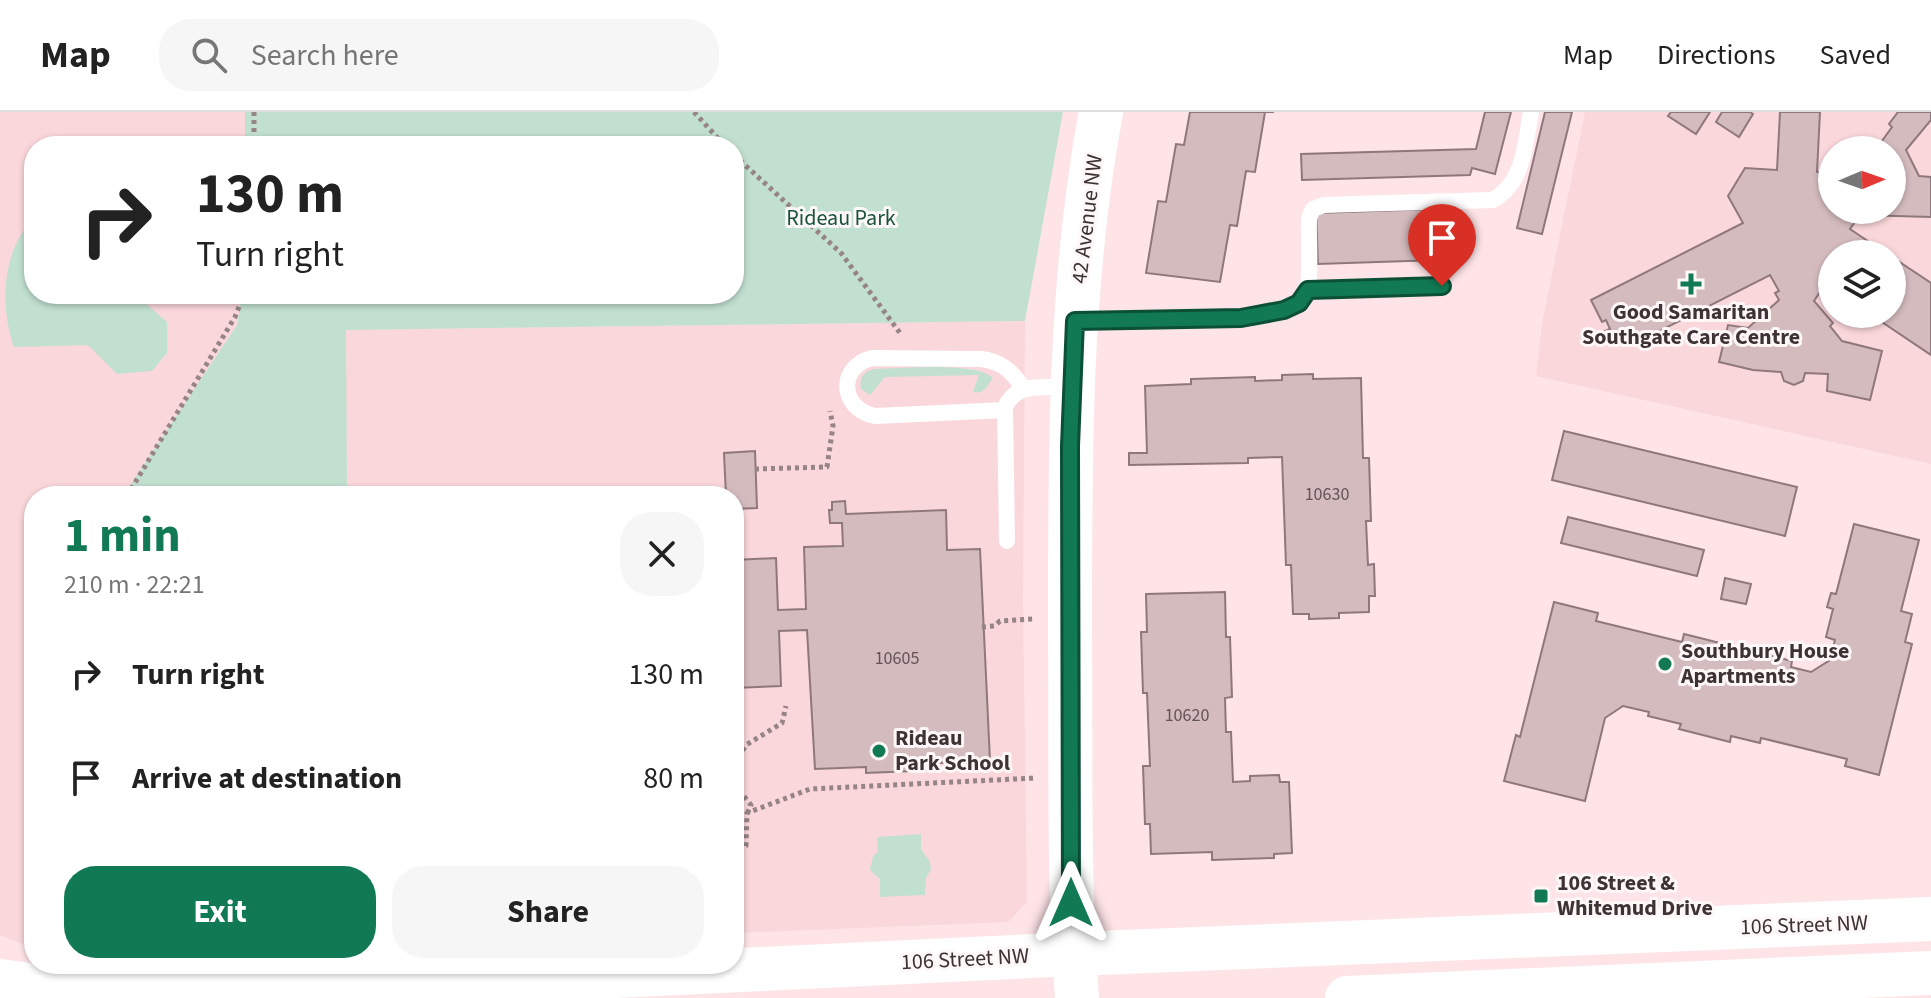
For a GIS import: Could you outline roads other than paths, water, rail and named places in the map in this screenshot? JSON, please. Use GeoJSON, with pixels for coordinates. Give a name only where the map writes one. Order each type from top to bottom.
{"type":"FeatureCollection","features":[{"type":"Feature","properties":{"kind":"street","name":"42 Avenue NW"},"geometry":{"type":"LineString","coordinates":[[1077,998],[1071,871],[1072,387],[1083,240],[1101,112]]}},
{"type":"Feature","properties":{"kind":"street","name":"106 Street NW"},"geometry":{"type":"LineString","coordinates":[[744,971],[1074,954],[1931,919]]}},
{"type":"Feature","properties":{"kind":"street"},"geometry":{"type":"LineString","coordinates":[[1347,998],[1838,988],[1931,973]]}},
{"type":"Feature","properties":{"kind":"street","name":"106 Street NW"},"geometry":{"type":"LineString","coordinates":[[0,981],[86,993],[130,995],[338,993],[697,974]]}},
{"type":"Feature","properties":{"kind":"lane"},"geometry":{"type":"LineString","coordinates":[[1075,321],[1241,318],[1284,310],[1299,303],[1308,290],[1309,218],[1313,209],[1324,205],[1493,200],[1505,193],[1519,170],[1531,112]]}},
{"type":"Feature","properties":{"kind":"lane"},"geometry":{"type":"LineString","coordinates":[[1308,290],[1442,286]]}},
{"type":"Feature","properties":{"kind":"lane"},"geometry":{"type":"LineString","coordinates":[[1005,410],[875,416],[865,414],[851,403],[847,392],[848,381],[852,370],[861,361],[872,358],[981,359],[994,360],[1003,366],[1014,374],[1023,388]]}},
{"type":"Feature","properties":{"kind":"lane"},"geometry":{"type":"LineString","coordinates":[[1007,541],[1005,410],[1013,394],[1023,388],[1072,387]]}},
{"type":"Feature","properties":{"kind":"place","name":"Good Samaritan Southgate Care Centre"},"geometry":{"type":"Point","coordinates":[1691,284]}},
{"type":"Feature","properties":{"kind":"place","name":"Southbury House Apartments"},"geometry":{"type":"Point","coordinates":[1665,664]}},
{"type":"Feature","properties":{"kind":"place","name":"Rideau Park School"},"geometry":{"type":"Point","coordinates":[879,751]}},
{"type":"Feature","properties":{"kind":"place","name":"106 Street & Whitemud Drive"},"geometry":{"type":"Point","coordinates":[1541,896]}},
{"type":"Feature","properties":{"kind":"park label","name":"Rideau Park"},"geometry":{"type":"Point","coordinates":[841,218]}}]}
